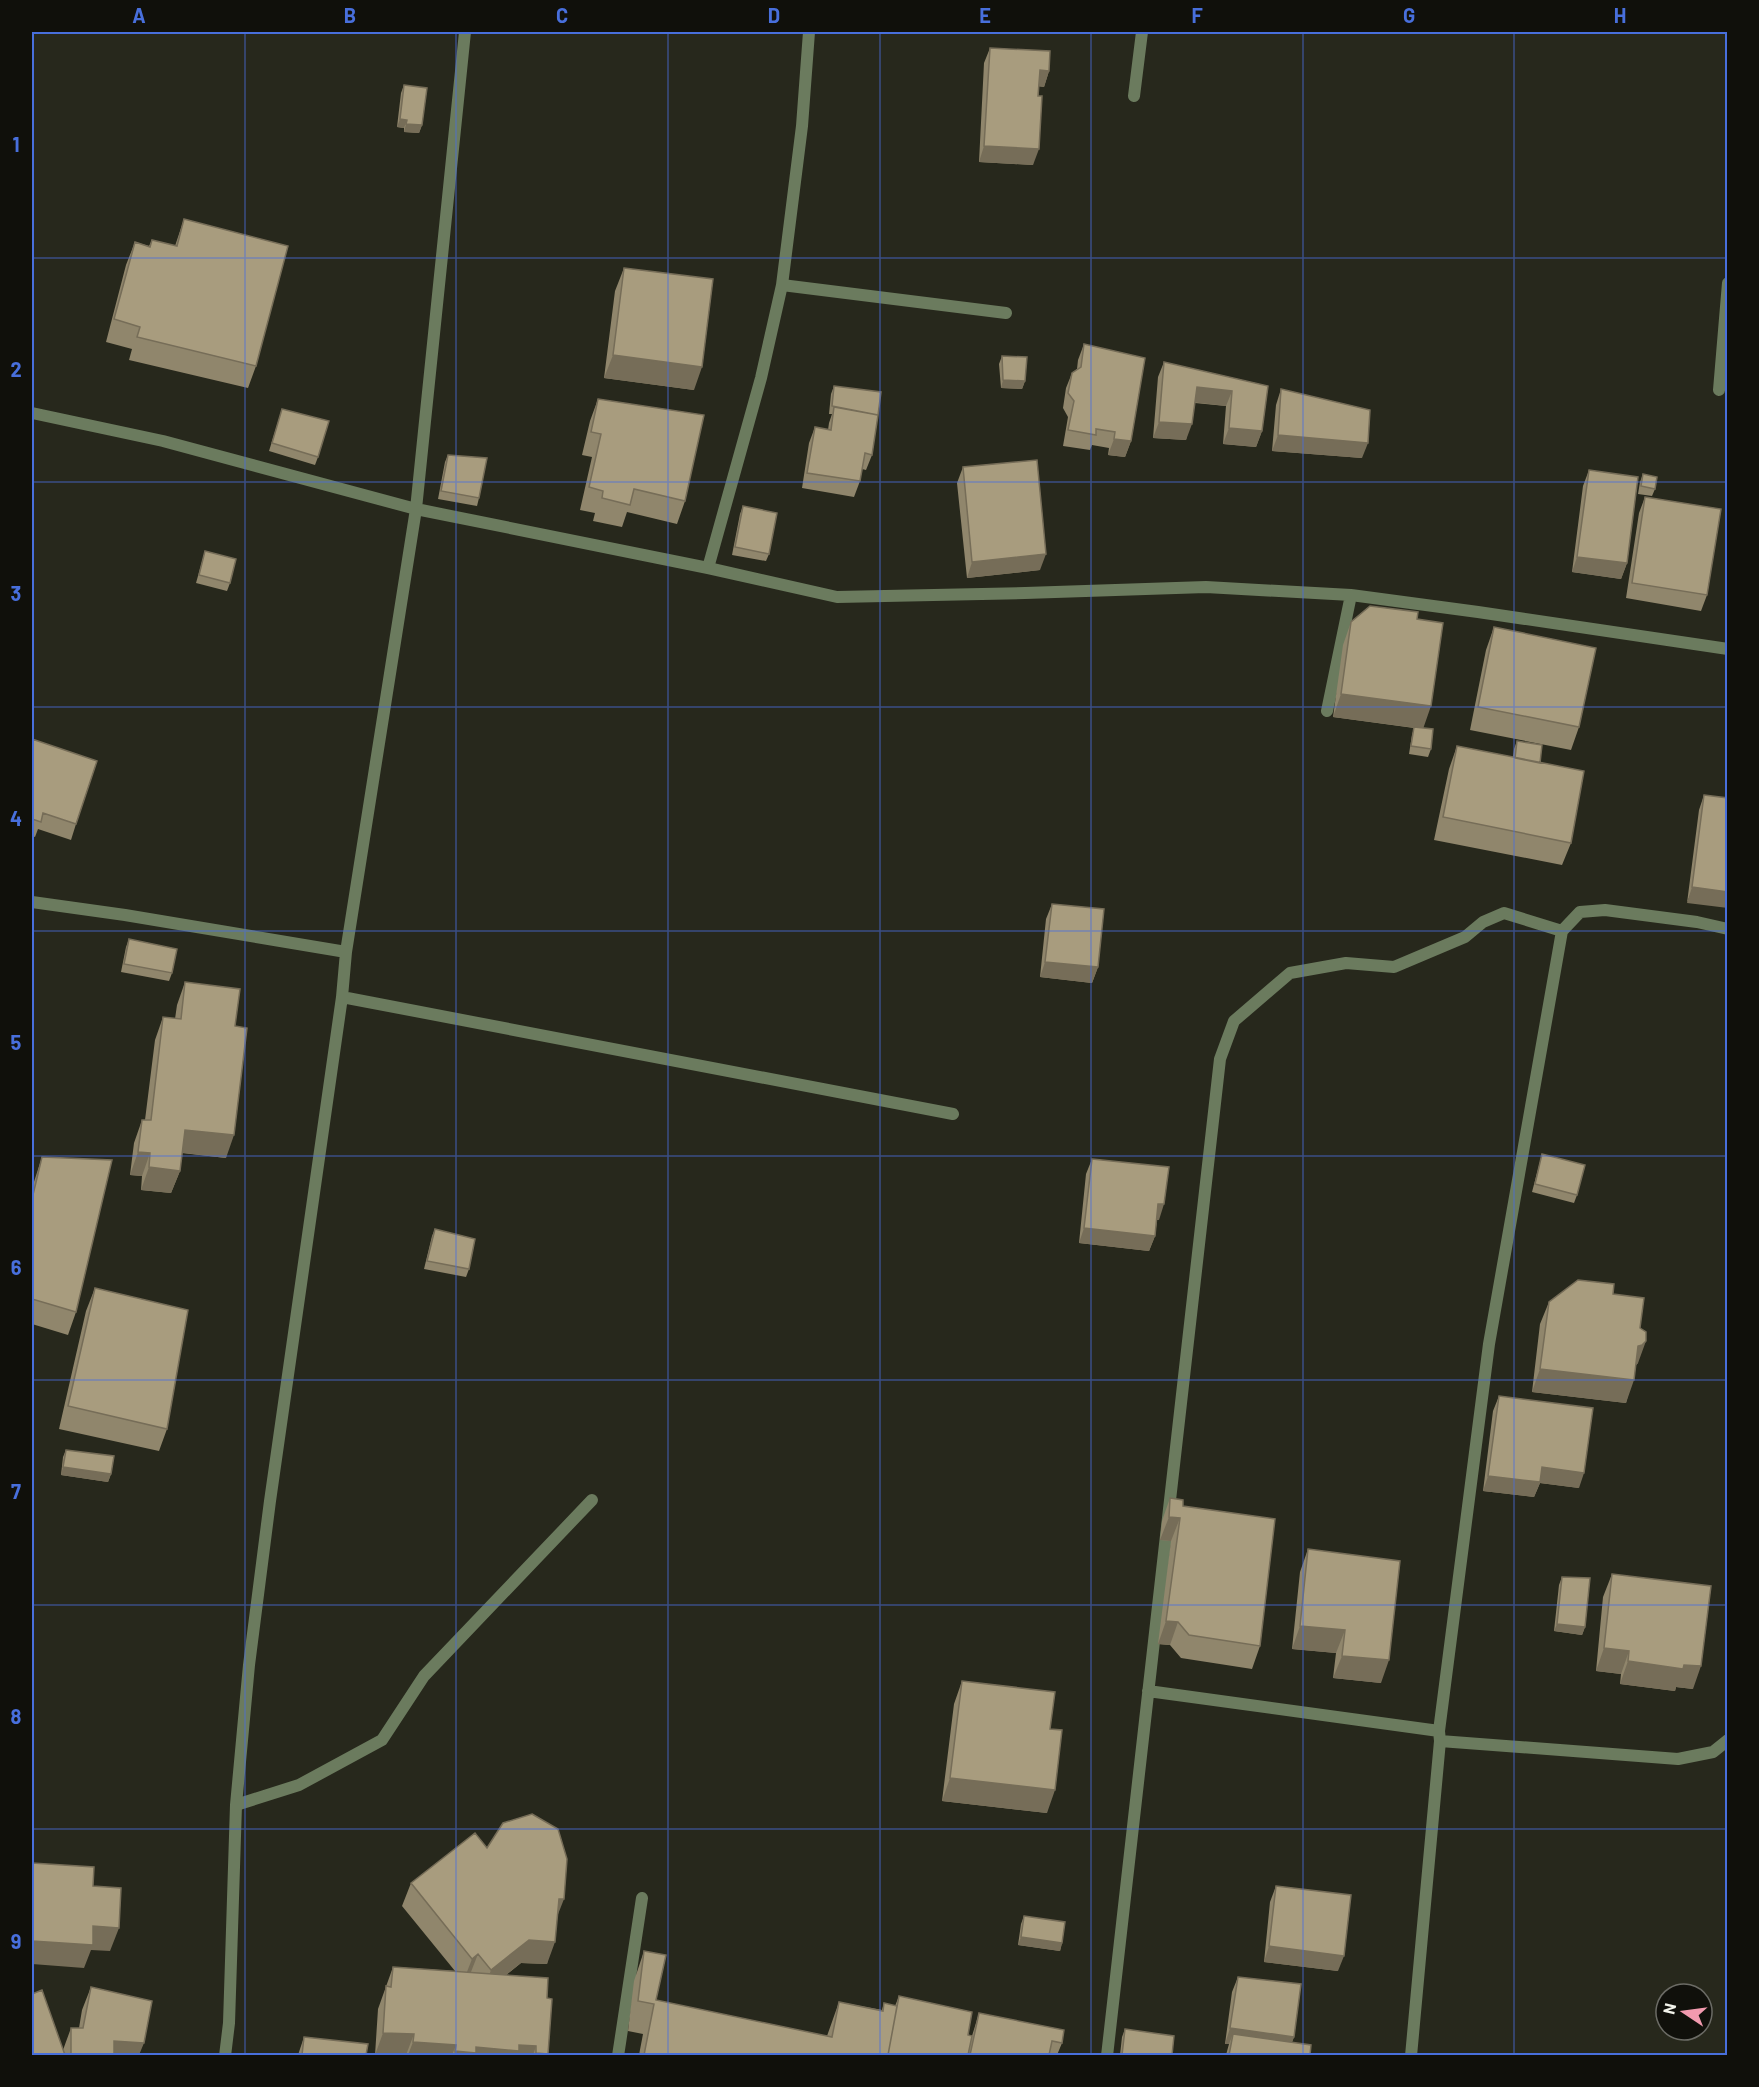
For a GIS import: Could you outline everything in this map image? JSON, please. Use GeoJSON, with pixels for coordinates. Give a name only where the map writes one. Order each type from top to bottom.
{"type":"FeatureCollection","features":[{"type":"Feature","properties":{"kind":"street"},"geometry":{"type":"LineString","coordinates":[[225,2055],[229,2023],[236,1805],[249,1665],[270,1501],[342,997],[346,952],[416,509],[465,32]]}},
{"type":"Feature","properties":{"kind":"street"},"geometry":{"type":"LineString","coordinates":[[708,568],[761,378],[782,285],[802,126],[809,32]]}},
{"type":"Feature","properties":{"kind":"street"},"geometry":{"type":"LineString","coordinates":[[1134,96],[1142,32]]}},
{"type":"Feature","properties":{"kind":"street"},"geometry":{"type":"LineString","coordinates":[[1719,390],[1728,283]]}},
{"type":"Feature","properties":{"kind":"street"},"geometry":{"type":"LineString","coordinates":[[782,285],[1006,313]]}},
{"type":"Feature","properties":{"kind":"street"},"geometry":{"type":"LineString","coordinates":[[32,414],[164,441],[416,509],[708,568],[837,597],[1206,586],[1351,595],[1728,649]]}},
{"type":"Feature","properties":{"kind":"street"},"geometry":{"type":"LineString","coordinates":[[1327,711],[1351,595]]}},
{"type":"Feature","properties":{"kind":"street"},"geometry":{"type":"LineString","coordinates":[[32,902],[346,952]]}},
{"type":"Feature","properties":{"kind":"street"},"geometry":{"type":"LineString","coordinates":[[1411,2055],[1440,1736],[1490,1344],[1562,931],[1580,912],[1605,909],[1728,928]]}},
{"type":"Feature","properties":{"kind":"street"},"geometry":{"type":"LineString","coordinates":[[1107,2055],[1220,1059],[1234,1020],[1290,973],[1346,963],[1394,967],[1465,937],[1483,922],[1504,914],[1562,931]]}},
{"type":"Feature","properties":{"kind":"street"},"geometry":{"type":"LineString","coordinates":[[342,997],[953,1114]]}},
{"type":"Feature","properties":{"kind":"street"},"geometry":{"type":"LineString","coordinates":[[236,1805],[299,1785],[382,1740],[424,1677],[592,1500]]}},
{"type":"Feature","properties":{"kind":"street"},"geometry":{"type":"LineString","coordinates":[[1148,1690],[1440,1736],[1678,1759],[1713,1752],[1728,1740]]}},
{"type":"Feature","properties":{"kind":"street"},"geometry":{"type":"LineString","coordinates":[[618,2055],[642,1898]]}},
{"type":"Feature","properties":{"kind":"building"},"geometry":{"type":"Polygon","coordinates":[[[990,48],[1050,51],[1049,71],[1040,70],[1038,96],[1042,96],[1039,149],[984,146],[990,48]]]}},
{"type":"Feature","properties":{"kind":"building"},"geometry":{"type":"Polygon","coordinates":[[[404,85],[427,88],[422,125],[406,124],[407,120],[400,119],[404,85]]]}},
{"type":"Feature","properties":{"kind":"building"},"geometry":{"type":"Polygon","coordinates":[[[184,219],[288,246],[256,366],[137,337],[140,327],[114,319],[135,242],[150,247],[152,240],[177,246],[184,219]]]}},
{"type":"Feature","properties":{"kind":"building"},"geometry":{"type":"Polygon","coordinates":[[[624,268],[713,279],[702,367],[613,355],[624,268]]]}},
{"type":"Feature","properties":{"kind":"building"},"geometry":{"type":"Polygon","coordinates":[[[1084,344],[1145,358],[1131,441],[1114,439],[1115,432],[1096,429],[1096,435],[1068,430],[1074,401],[1068,393],[1072,373],[1081,367],[1084,344]]]}},
{"type":"Feature","properties":{"kind":"building"},"geometry":{"type":"Polygon","coordinates":[[[1002,356],[1027,357],[1025,381],[1003,380],[1002,356]]]}},
{"type":"Feature","properties":{"kind":"building"},"geometry":{"type":"Polygon","coordinates":[[[1164,362],[1268,386],[1262,431],[1229,428],[1232,391],[1197,387],[1192,424],[1159,422],[1164,362]]]}},
{"type":"Feature","properties":{"kind":"building"},"geometry":{"type":"Polygon","coordinates":[[[834,386],[881,392],[878,415],[832,406],[834,386]]]}},
{"type":"Feature","properties":{"kind":"building"},"geometry":{"type":"Polygon","coordinates":[[[1281,389],[1370,410],[1368,443],[1278,435],[1281,389]]]}},
{"type":"Feature","properties":{"kind":"building"},"geometry":{"type":"Polygon","coordinates":[[[598,399],[704,415],[685,501],[634,489],[630,505],[602,498],[603,491],[589,487],[601,434],[591,432],[598,399]]]}},
{"type":"Feature","properties":{"kind":"building"},"geometry":{"type":"Polygon","coordinates":[[[834,407],[878,415],[872,455],[865,453],[860,481],[807,473],[815,427],[831,430],[834,407]]]}},
{"type":"Feature","properties":{"kind":"building"},"geometry":{"type":"Polygon","coordinates":[[[282,409],[329,421],[318,457],[272,443],[282,409]]]}},
{"type":"Feature","properties":{"kind":"building"},"geometry":{"type":"Polygon","coordinates":[[[448,455],[487,458],[479,498],[441,491],[448,455]]]}},
{"type":"Feature","properties":{"kind":"building"},"geometry":{"type":"Polygon","coordinates":[[[1037,460],[1046,554],[972,562],[963,467],[1037,460]]]}},
{"type":"Feature","properties":{"kind":"building"},"geometry":{"type":"Polygon","coordinates":[[[1589,470],[1638,477],[1627,563],[1577,557],[1589,470]]]}},
{"type":"Feature","properties":{"kind":"building"},"geometry":{"type":"Polygon","coordinates":[[[1643,474],[1657,477],[1655,489],[1641,486],[1643,474]]]}},
{"type":"Feature","properties":{"kind":"building"},"geometry":{"type":"Polygon","coordinates":[[[1645,497],[1721,509],[1707,595],[1632,583],[1645,497]]]}},
{"type":"Feature","properties":{"kind":"building"},"geometry":{"type":"Polygon","coordinates":[[[743,506],[777,513],[769,554],[735,547],[743,506]]]}},
{"type":"Feature","properties":{"kind":"building"},"geometry":{"type":"Polygon","coordinates":[[[205,551],[236,559],[230,583],[199,575],[205,551]]]}},
{"type":"Feature","properties":{"kind":"building"},"geometry":{"type":"Polygon","coordinates":[[[1370,606],[1418,612],[1417,619],[1443,623],[1431,706],[1341,694],[1351,622],[1370,606]]]}},
{"type":"Feature","properties":{"kind":"building"},"geometry":{"type":"Polygon","coordinates":[[[1494,627],[1596,648],[1579,727],[1478,707],[1494,627]]]}},
{"type":"Feature","properties":{"kind":"building"},"geometry":{"type":"Polygon","coordinates":[[[1414,727],[1433,729],[1431,749],[1411,746],[1414,727]]]}},
{"type":"Feature","properties":{"kind":"building"},"geometry":{"type":"Polygon","coordinates":[[[32,739],[97,761],[76,824],[43,813],[41,822],[32,819],[32,739]]]}},
{"type":"Feature","properties":{"kind":"building"},"geometry":{"type":"Polygon","coordinates":[[[1517,741],[1542,745],[1540,763],[1515,758],[1517,741]]]}},
{"type":"Feature","properties":{"kind":"building"},"geometry":{"type":"Polygon","coordinates":[[[1457,746],[1584,771],[1571,843],[1443,817],[1457,746]]]}},
{"type":"Feature","properties":{"kind":"building"},"geometry":{"type":"Polygon","coordinates":[[[1704,795],[1728,798],[1728,892],[1692,887],[1704,795]]]}},
{"type":"Feature","properties":{"kind":"building"},"geometry":{"type":"Polygon","coordinates":[[[1052,904],[1104,909],[1098,967],[1045,962],[1052,904]]]}},
{"type":"Feature","properties":{"kind":"building"},"geometry":{"type":"Polygon","coordinates":[[[129,939],[177,949],[172,973],[124,964],[129,939]]]}},
{"type":"Feature","properties":{"kind":"building"},"geometry":{"type":"Polygon","coordinates":[[[185,982],[240,989],[235,1026],[247,1028],[234,1135],[185,1130],[180,1171],[149,1167],[150,1153],[138,1152],[142,1120],[151,1120],[163,1017],[181,1019],[185,982]]]}},
{"type":"Feature","properties":{"kind":"building"},"geometry":{"type":"Polygon","coordinates":[[[1542,1154],[1585,1165],[1577,1195],[1535,1184],[1542,1154]]]}},
{"type":"Feature","properties":{"kind":"building"},"geometry":{"type":"Polygon","coordinates":[[[42,1157],[112,1160],[76,1312],[32,1299],[32,1199],[42,1157]]]}},
{"type":"Feature","properties":{"kind":"building"},"geometry":{"type":"Polygon","coordinates":[[[1092,1159],[1169,1167],[1164,1204],[1158,1204],[1155,1236],[1084,1228],[1092,1159]]]}},
{"type":"Feature","properties":{"kind":"building"},"geometry":{"type":"Polygon","coordinates":[[[435,1229],[475,1239],[469,1269],[427,1261],[435,1229]]]}},
{"type":"Feature","properties":{"kind":"building"},"geometry":{"type":"Polygon","coordinates":[[[1578,1280],[1614,1284],[1613,1294],[1644,1298],[1640,1328],[1646,1332],[1646,1341],[1638,1346],[1634,1380],[1540,1369],[1549,1302],[1578,1280]]]}},
{"type":"Feature","properties":{"kind":"building"},"geometry":{"type":"Polygon","coordinates":[[[95,1288],[188,1310],[167,1429],[68,1406],[95,1288]]]}},
{"type":"Feature","properties":{"kind":"building"},"geometry":{"type":"Polygon","coordinates":[[[1499,1396],[1593,1408],[1584,1473],[1542,1467],[1540,1482],[1488,1476],[1499,1396]]]}},
{"type":"Feature","properties":{"kind":"building"},"geometry":{"type":"Polygon","coordinates":[[[66,1450],[114,1456],[111,1474],[63,1467],[66,1450]]]}},
{"type":"Feature","properties":{"kind":"building"},"geometry":{"type":"Polygon","coordinates":[[[1170,1498],[1183,1500],[1183,1506],[1275,1519],[1260,1646],[1189,1635],[1178,1622],[1166,1621],[1180,1518],[1169,1517],[1170,1498]]]}},
{"type":"Feature","properties":{"kind":"building"},"geometry":{"type":"Polygon","coordinates":[[[1308,1549],[1400,1561],[1389,1660],[1342,1656],[1345,1630],[1300,1626],[1308,1549]]]}},
{"type":"Feature","properties":{"kind":"building"},"geometry":{"type":"Polygon","coordinates":[[[1612,1574],[1711,1586],[1701,1666],[1684,1665],[1683,1669],[1628,1661],[1629,1651],[1604,1648],[1612,1574]]]}},
{"type":"Feature","properties":{"kind":"building"},"geometry":{"type":"Polygon","coordinates":[[[1562,1577],[1590,1578],[1585,1627],[1557,1624],[1562,1577]]]}},
{"type":"Feature","properties":{"kind":"building"},"geometry":{"type":"Polygon","coordinates":[[[962,1681],[1055,1692],[1050,1729],[1062,1730],[1055,1790],[950,1778],[962,1681]]]}},
{"type":"Feature","properties":{"kind":"building"},"geometry":{"type":"Polygon","coordinates":[[[532,1814],[558,1829],[567,1859],[564,1899],[559,1899],[555,1942],[529,1940],[491,1970],[478,1954],[472,1959],[411,1883],[475,1833],[487,1848],[503,1823],[532,1814]]]}},
{"type":"Feature","properties":{"kind":"building"},"geometry":{"type":"Polygon","coordinates":[[[32,1863],[94,1867],[93,1886],[121,1888],[119,1928],[93,1926],[93,1945],[32,1941],[32,1863]]]}},
{"type":"Feature","properties":{"kind":"building"},"geometry":{"type":"Polygon","coordinates":[[[1276,1886],[1351,1895],[1344,1956],[1269,1946],[1276,1886]]]}},
{"type":"Feature","properties":{"kind":"building"},"geometry":{"type":"Polygon","coordinates":[[[1024,1916],[1065,1922],[1062,1943],[1021,1937],[1024,1916]]]}},
{"type":"Feature","properties":{"kind":"building"},"geometry":{"type":"Polygon","coordinates":[[[644,1951],[666,1955],[656,2000],[832,2037],[839,2002],[883,2011],[884,2003],[897,2006],[888,2055],[644,2055],[654,2004],[638,2001],[644,1951]]]}},
{"type":"Feature","properties":{"kind":"building"},"geometry":{"type":"Polygon","coordinates":[[[393,1967],[548,1978],[547,1998],[552,1999],[548,2054],[536,2053],[536,2046],[519,2045],[519,2051],[476,2047],[476,2053],[455,2051],[456,2045],[413,2042],[414,2034],[383,2033],[386,1986],[391,1987],[393,1967]]]}},
{"type":"Feature","properties":{"kind":"building"},"geometry":{"type":"Polygon","coordinates":[[[1238,1977],[1301,1984],[1294,2037],[1230,2028],[1238,1977]]]}},
{"type":"Feature","properties":{"kind":"building"},"geometry":{"type":"Polygon","coordinates":[[[91,1987],[152,2001],[144,2043],[114,2041],[114,2055],[71,2055],[71,2028],[83,2028],[91,1987]]]}},
{"type":"Feature","properties":{"kind":"building"},"geometry":{"type":"Polygon","coordinates":[[[42,1990],[65,2055],[32,2055],[32,1994],[42,1990]]]}},
{"type":"Feature","properties":{"kind":"building"},"geometry":{"type":"Polygon","coordinates":[[[899,1996],[972,2012],[968,2035],[972,2036],[968,2055],[888,2055],[899,1996]]]}},
{"type":"Feature","properties":{"kind":"building"},"geometry":{"type":"Polygon","coordinates":[[[979,2013],[1064,2030],[1062,2043],[1052,2041],[1049,2055],[970,2055],[979,2013]]]}},
{"type":"Feature","properties":{"kind":"building"},"geometry":{"type":"Polygon","coordinates":[[[1125,2029],[1174,2036],[1172,2055],[1122,2055],[1125,2029]]]}},
{"type":"Feature","properties":{"kind":"building"},"geometry":{"type":"Polygon","coordinates":[[[1233,2034],[1311,2045],[1310,2055],[1229,2055],[1233,2034]]]}},
{"type":"Feature","properties":{"kind":"building"},"geometry":{"type":"Polygon","coordinates":[[[304,2037],[368,2044],[366,2055],[302,2055],[304,2037]]]}}]}
